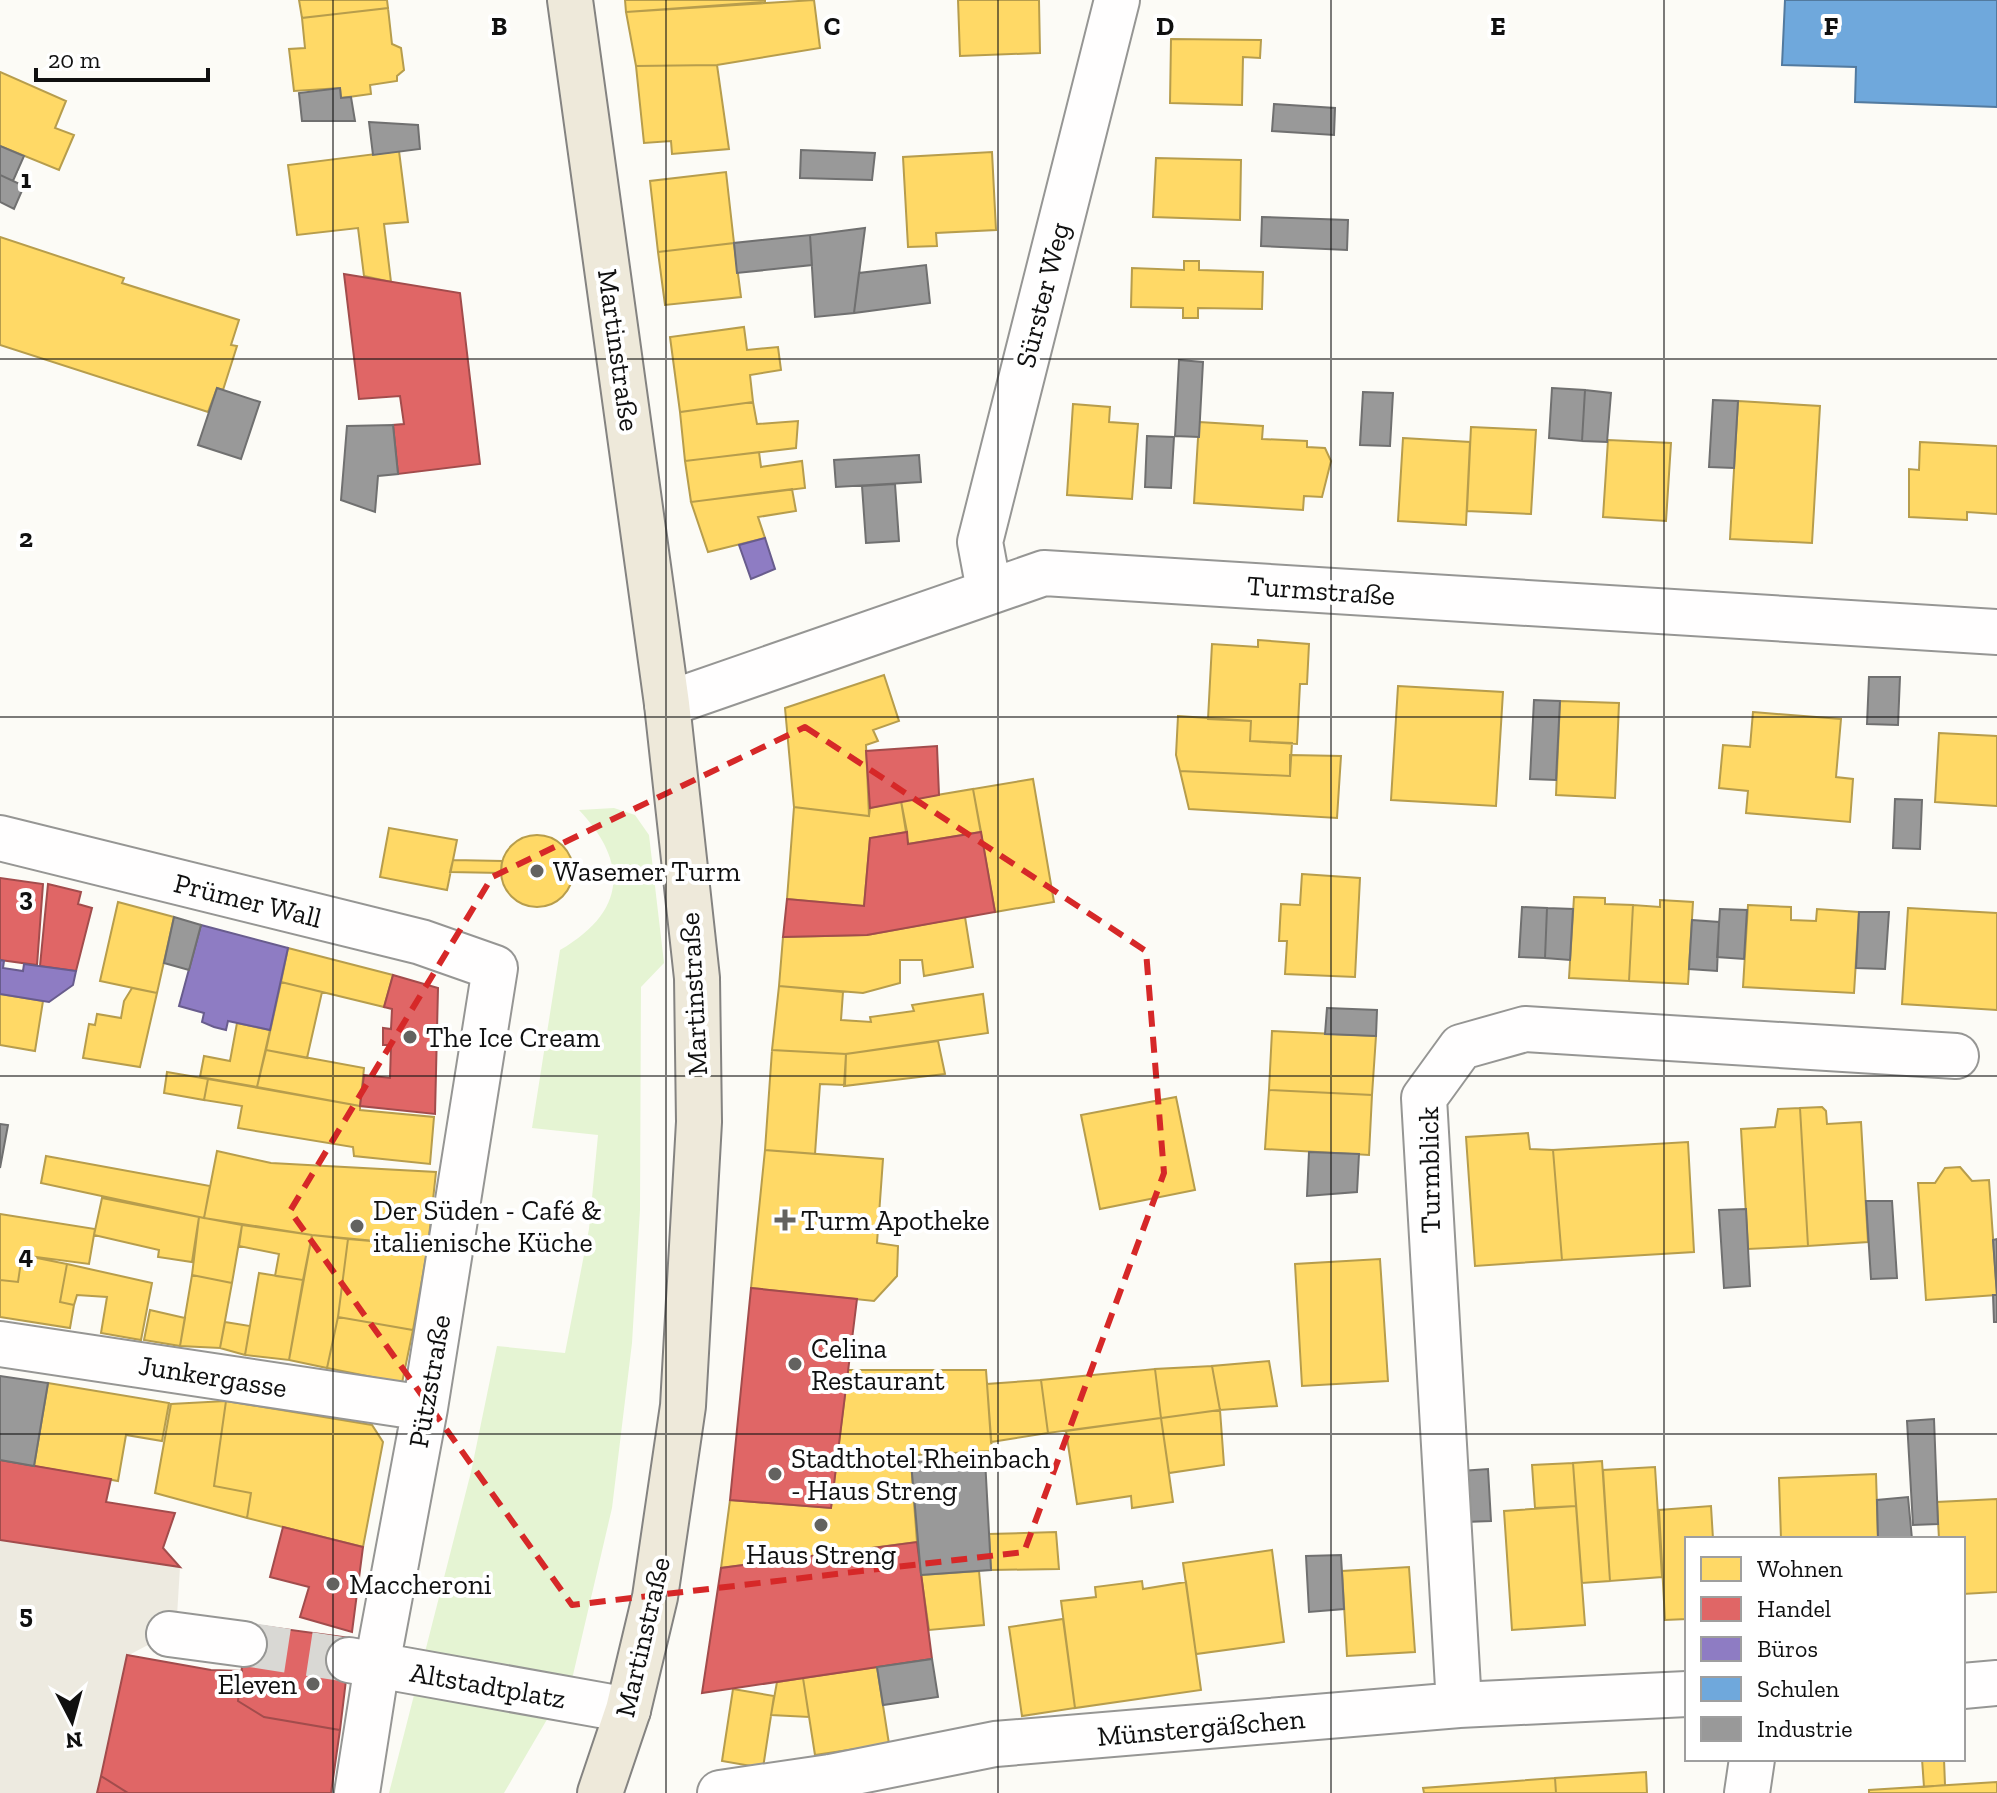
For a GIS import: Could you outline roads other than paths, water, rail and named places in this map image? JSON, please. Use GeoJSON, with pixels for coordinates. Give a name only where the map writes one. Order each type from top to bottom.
{"type":"FeatureCollection","features":[{"type":"Feature","properties":{"kind":"main road","name":"Martinstraße"},"geometry":{"type":"LineString","coordinates":[[570,0],[667,704],[697,978],[699,1122],[683,1406],[655,1597],[628,1710],[600,1793]]}},
{"type":"Feature","properties":{"kind":"street","name":"Sürster Weg"},"geometry":{"type":"LineString","coordinates":[[989,590],[980,542],[1117,0]]}},
{"type":"Feature","properties":{"kind":"street","name":"Turmstraße"},"geometry":{"type":"LineString","coordinates":[[667,704],[1044,573],[1997,632]]}},
{"type":"Feature","properties":{"kind":"street","name":"Prümer Wall"},"geometry":{"type":"LineString","coordinates":[[0,838],[421,942],[495,968]]}},
{"type":"Feature","properties":{"kind":"street","name":"Pützstraße"},"geometry":{"type":"LineString","coordinates":[[357,1793],[363,1662],[425,1408],[495,968]]}},
{"type":"Feature","properties":{"kind":"street","name":"Turmblick"},"geometry":{"type":"LineString","coordinates":[[1459,1705],[1424,1098],[1461,1047],[1525,1029],[1956,1056]]}},
{"type":"Feature","properties":{"kind":"street","name":"Junkergasse"},"geometry":{"type":"LineString","coordinates":[[0,1344],[425,1408]]}},
{"type":"Feature","properties":{"kind":"street"},"geometry":{"type":"LineString","coordinates":[[169,1634],[244,1644]]}},
{"type":"Feature","properties":{"kind":"street","name":"Altstadtplatz"},"geometry":{"type":"LineString","coordinates":[[363,1662],[628,1710]]}},
{"type":"Feature","properties":{"kind":"street"},"geometry":{"type":"LineString","coordinates":[[1965,1686],[1997,1683]]}},
{"type":"Feature","properties":{"kind":"street","name":"Münstergäßchen"},"geometry":{"type":"LineString","coordinates":[[720,1793],[830,1777],[995,1744],[1459,1705],[1685,1694]]}},
{"type":"Feature","properties":{"kind":"street"},"geometry":{"type":"LineString","coordinates":[[1747,1793],[1752,1761]]}},
{"type":"Feature","properties":{"kind":"tunnel"},"geometry":{"type":"LineString","coordinates":[[244,1644],[349,1660]]}},
{"type":"Feature","properties":{"kind":"place","name":"Wasemer Turm"},"geometry":{"type":"Point","coordinates":[537,871]}},
{"type":"Feature","properties":{"kind":"place","name":"The Ice Cream"},"geometry":{"type":"Point","coordinates":[410,1037]}},
{"type":"Feature","properties":{"kind":"place","name":"Turm Apotheke"},"geometry":{"type":"Point","coordinates":[785,1220]}},
{"type":"Feature","properties":{"kind":"place","name":"Der Süden - Café & italienische Küche"},"geometry":{"type":"Point","coordinates":[357,1226]}},
{"type":"Feature","properties":{"kind":"place","name":"Celina Restaurant"},"geometry":{"type":"Point","coordinates":[795,1364]}},
{"type":"Feature","properties":{"kind":"place","name":"Stadthotel Rheinbach - Haus Streng"},"geometry":{"type":"Point","coordinates":[775,1474]}},
{"type":"Feature","properties":{"kind":"place","name":"Haus Streng"},"geometry":{"type":"Point","coordinates":[821,1525]}},
{"type":"Feature","properties":{"kind":"place","name":"Maccheroni"},"geometry":{"type":"Point","coordinates":[333,1584]}},
{"type":"Feature","properties":{"kind":"place","name":"Eleven"},"geometry":{"type":"Point","coordinates":[313,1684]}}]}
